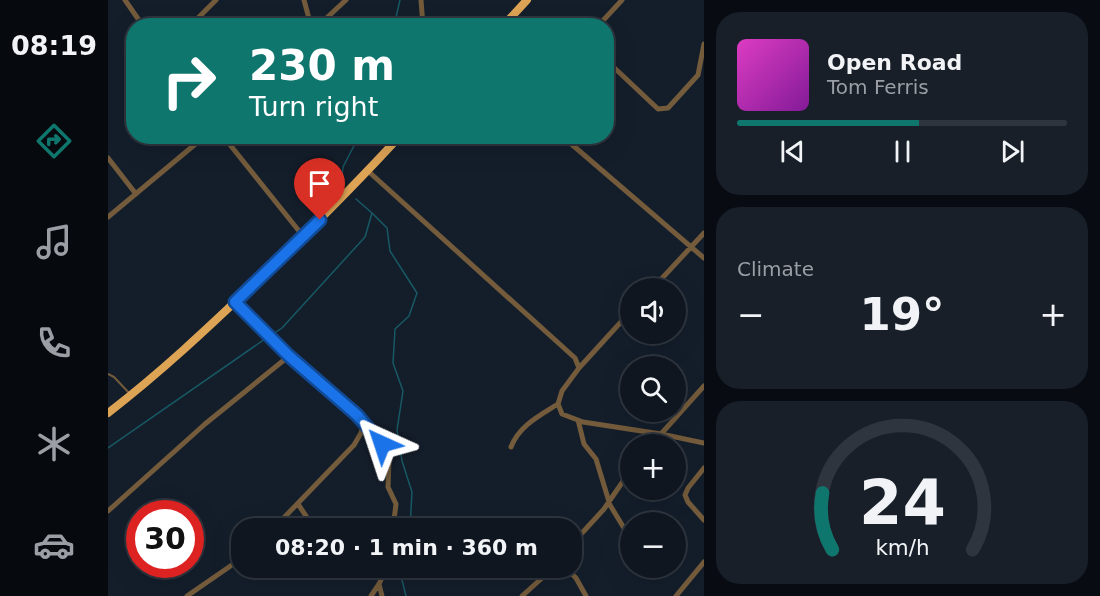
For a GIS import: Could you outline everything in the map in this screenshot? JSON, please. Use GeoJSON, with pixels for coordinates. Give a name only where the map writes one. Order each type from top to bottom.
{"type":"FeatureCollection","features":[{"type":"Feature","properties":{"kind":"highway"},"geometry":{"type":"LineString","coordinates":[[510,18],[527,0]]}},
{"type":"Feature","properties":{"kind":"highway"},"geometry":{"type":"LineString","coordinates":[[108,412],[131,395],[235,302],[393,144]]}},
{"type":"Feature","properties":{"kind":"street"},"geometry":{"type":"LineString","coordinates":[[125,0],[137,18]]}},
{"type":"Feature","properties":{"kind":"street"},"geometry":{"type":"LineString","coordinates":[[197,18],[216,0]]}},
{"type":"Feature","properties":{"kind":"street"},"geometry":{"type":"LineString","coordinates":[[304,0],[309,18]]}},
{"type":"Feature","properties":{"kind":"street"},"geometry":{"type":"LineString","coordinates":[[327,18],[346,0]]}},
{"type":"Feature","properties":{"kind":"street"},"geometry":{"type":"LineString","coordinates":[[421,0],[422,18]]}},
{"type":"Feature","properties":{"kind":"street"},"geometry":{"type":"LineString","coordinates":[[605,18],[622,0]]}},
{"type":"Feature","properties":{"kind":"street"},"geometry":{"type":"LineString","coordinates":[[614,68],[658,110],[662,111],[668,108],[698,75],[704,44]]}},
{"type":"Feature","properties":{"kind":"street"},"geometry":{"type":"LineString","coordinates":[[108,217],[195,144]]}},
{"type":"Feature","properties":{"kind":"street"},"geometry":{"type":"LineString","coordinates":[[229,144],[303,236]]}},
{"type":"Feature","properties":{"kind":"street"},"geometry":{"type":"LineString","coordinates":[[571,144],[704,258]]}},
{"type":"Feature","properties":{"kind":"street"},"geometry":{"type":"LineString","coordinates":[[108,158],[136,194]]}},
{"type":"Feature","properties":{"kind":"street"},"geometry":{"type":"LineString","coordinates":[[368,171],[575,358],[579,368]]}},
{"type":"Feature","properties":{"kind":"street"},"geometry":{"type":"LineString","coordinates":[[662,278],[704,233]]}},
{"type":"Feature","properties":{"kind":"street"},"geometry":{"type":"LineString","coordinates":[[235,302],[289,356],[379,439],[388,456],[390,469],[388,487],[396,504],[394,518]]}},
{"type":"Feature","properties":{"kind":"street"},"geometry":{"type":"LineString","coordinates":[[511,447],[514,439],[523,429],[558,404],[562,392],[579,368],[620,323]]}},
{"type":"Feature","properties":{"kind":"street"},"geometry":{"type":"LineString","coordinates":[[108,511],[205,424],[289,356]]}},
{"type":"Feature","properties":{"kind":"street"},"geometry":{"type":"LineString","coordinates":[[661,434],[704,386]]}},
{"type":"Feature","properties":{"kind":"street"},"geometry":{"type":"LineString","coordinates":[[558,404],[562,414],[578,420],[653,434]]}},
{"type":"Feature","properties":{"kind":"street"},"geometry":{"type":"LineString","coordinates":[[578,420],[584,444],[596,459],[609,502],[620,524]]}},
{"type":"Feature","properties":{"kind":"street"},"geometry":{"type":"LineString","coordinates":[[284,518],[354,445],[364,423]]}},
{"type":"Feature","properties":{"kind":"street"},"geometry":{"type":"LineString","coordinates":[[686,439],[704,443]]}},
{"type":"Feature","properties":{"kind":"street"},"geometry":{"type":"LineString","coordinates":[[704,468],[685,495],[688,502],[704,520]]}},
{"type":"Feature","properties":{"kind":"street"},"geometry":{"type":"LineString","coordinates":[[582,533],[620,486]]}},
{"type":"Feature","properties":{"kind":"street"},"geometry":{"type":"LineString","coordinates":[[298,504],[308,518]]}},
{"type":"Feature","properties":{"kind":"street"},"geometry":{"type":"LineString","coordinates":[[676,596],[704,562]]}},
{"type":"Feature","properties":{"kind":"street"},"geometry":{"type":"LineString","coordinates":[[187,596],[231,566]]}},
{"type":"Feature","properties":{"kind":"street"},"geometry":{"type":"LineString","coordinates":[[371,596],[382,578]]}},
{"type":"Feature","properties":{"kind":"street"},"geometry":{"type":"LineString","coordinates":[[522,596],[542,578]]}},
{"type":"Feature","properties":{"kind":"street"},"geometry":{"type":"LineString","coordinates":[[576,578],[586,596]]}},
{"type":"Feature","properties":{"kind":"street"},"geometry":{"type":"LineString","coordinates":[[379,584],[381,596]]}},
{"type":"Feature","properties":{"kind":"lane"},"geometry":{"type":"LineString","coordinates":[[108,374],[114,377],[131,395]]}},
{"type":"Feature","properties":{"kind":"waterway"},"geometry":{"type":"LineString","coordinates":[[396,18],[400,0]]}},
{"type":"Feature","properties":{"kind":"waterway"},"geometry":{"type":"LineString","coordinates":[[344,189],[341,186],[343,167],[355,144]]}},
{"type":"Feature","properties":{"kind":"waterway"},"geometry":{"type":"LineString","coordinates":[[273,334],[282,328],[365,237],[372,213],[356,199]]}},
{"type":"Feature","properties":{"kind":"waterway"},"geometry":{"type":"LineString","coordinates":[[372,213],[387,228],[390,251],[417,293],[409,316],[395,329],[393,363],[403,391],[397,430],[402,461],[412,492],[411,518]]}},
{"type":"Feature","properties":{"kind":"waterway"},"geometry":{"type":"LineString","coordinates":[[108,448],[265,339]]}},
{"type":"Feature","properties":{"kind":"waterway"},"geometry":{"type":"LineString","coordinates":[[402,578],[406,596]]}},
{"type":"Feature","properties":{"kind":"route"},"geometry":{"type":"LineString","coordinates":[[320,220],[235,302],[289,356],[357,415],[382,444]]}}]}
